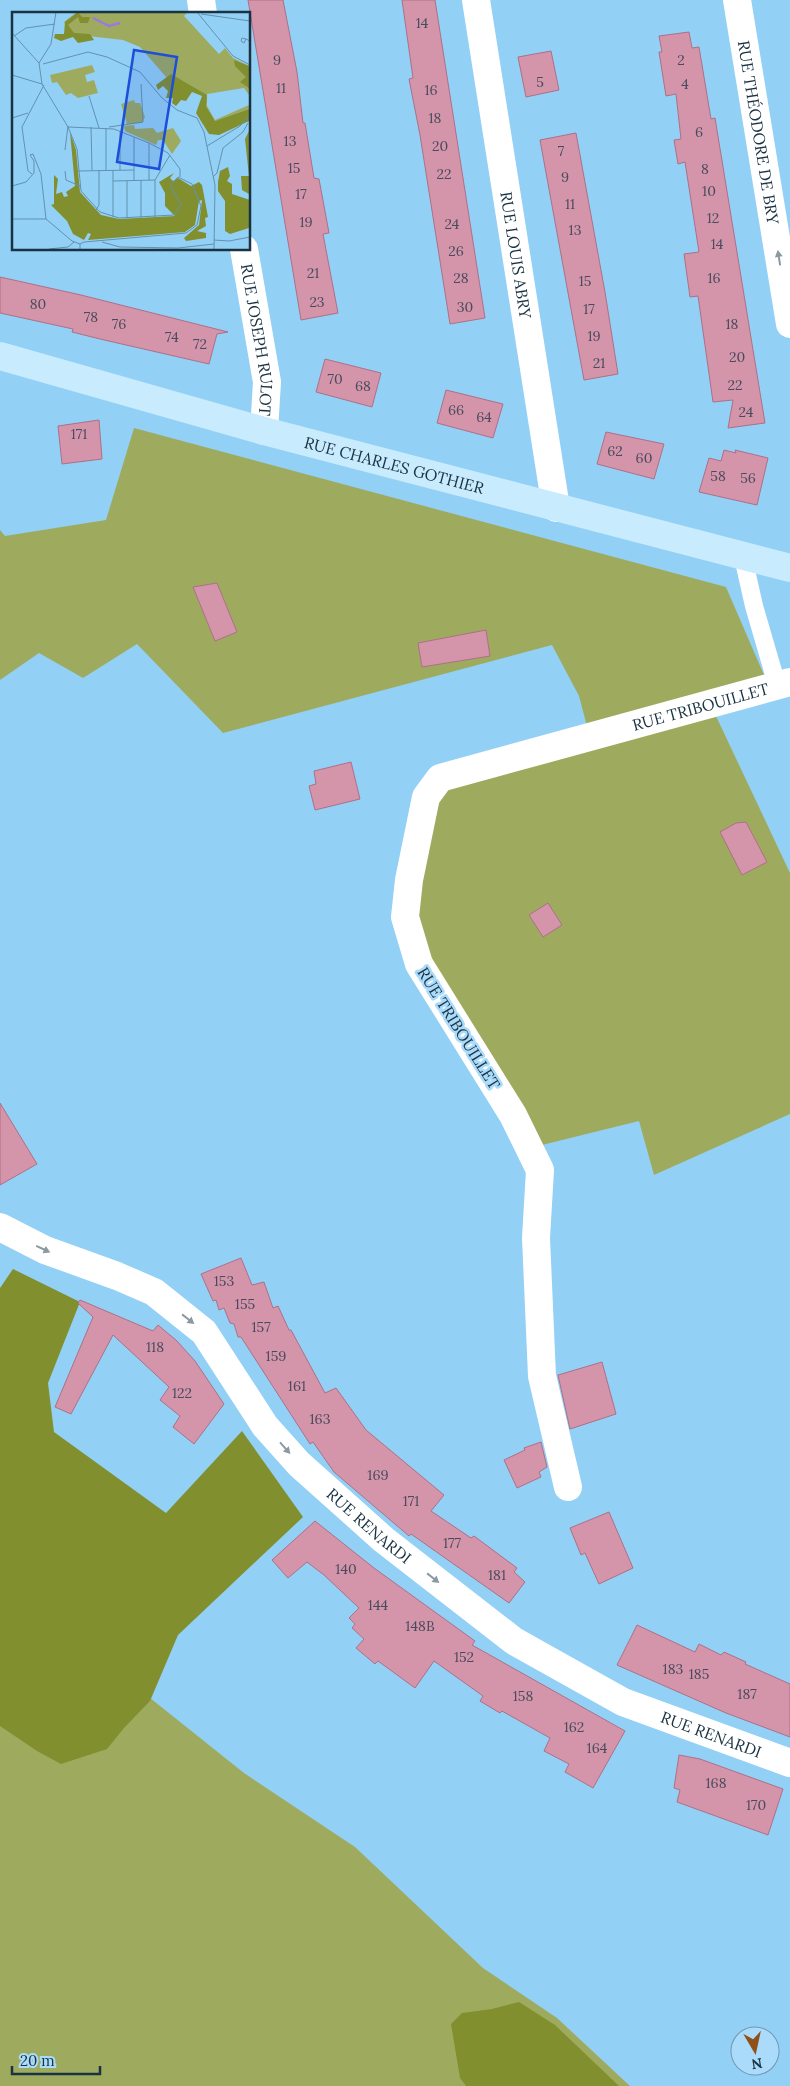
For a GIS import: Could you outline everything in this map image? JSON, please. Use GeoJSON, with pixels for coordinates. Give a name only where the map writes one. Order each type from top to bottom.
{"type":"FeatureCollection","features":[{"type":"Feature","properties":{"kind":"street","name":"RUE LOUIS ABRY"},"geometry":{"type":"LineString","coordinates":[[476,0],[556,508]]}},
{"type":"Feature","properties":{"kind":"street","name":"RUE THÉODORE DE BRY"},"geometry":{"type":"LineString","coordinates":[[737,0],[790,324]]}},
{"type":"Feature","properties":{"kind":"street","name":"RUE JOSEPH RULOT"},"geometry":{"type":"LineString","coordinates":[[244,250],[267,382],[264,431]]}},
{"type":"Feature","properties":{"kind":"street","name":"RUE CHARLES GOTHIER"},"geometry":{"type":"LineString","coordinates":[[0,356],[264,431],[790,568]]}},
{"type":"Feature","properties":{"kind":"street","name":"RUE TRIBOUILLET"},"geometry":{"type":"LineString","coordinates":[[568,1487],[542,1376],[536,1238],[540,1170],[513,1115],[420,964],[405,917],[409,880],[426,797],[440,778],[784,684]]}},
{"type":"Feature","properties":{"kind":"street","name":"RUE RENARDI"},"geometry":{"type":"LineString","coordinates":[[0,1226],[45,1250],[117,1276],[154,1292],[204,1332],[265,1426],[299,1464],[384,1540],[514,1641],[623,1702],[790,1762]]}},
{"type":"Feature","properties":{"kind":"lane"},"geometry":{"type":"LineString","coordinates":[[743,557],[754,606],[784,684]]}},
{"type":"Feature","properties":{"kind":"green space"},"geometry":{"type":"Polygon","coordinates":[[[134,428],[726,587],[767,682],[588,730],[579,696],[552,645],[223,733],[137,644],[83,678],[39,653],[0,680],[0,530],[5,536],[106,520],[134,428]]]}},
{"type":"Feature","properties":{"kind":"green space"},"geometry":{"type":"Polygon","coordinates":[[[716,716],[790,873],[790,1114],[654,1175],[639,1121],[542,1145],[430,970],[410,909],[445,781],[716,716]]]}},
{"type":"Feature","properties":{"kind":"green space"},"geometry":{"type":"Polygon","coordinates":[[[13,1269],[80,1302],[48,1383],[54,1432],[166,1513],[242,1431],[303,1517],[178,1635],[150,1701],[107,1749],[61,1764],[37,1751],[0,1726],[0,1288],[13,1269]]]}},
{"type":"Feature","properties":{"kind":"green space"},"geometry":{"type":"Polygon","coordinates":[[[0,1596],[110,1666],[244,1773],[355,1847],[483,1968],[557,2018],[630,2086],[0,2086],[0,1596]]]}},
{"type":"Feature","properties":{"kind":"green space"},"geometry":{"type":"Polygon","coordinates":[[[519,2002],[555,2025],[619,2086],[466,2086],[460,2078],[451,2024],[462,2013],[492,2009],[519,2002]]]}},
{"type":"Feature","properties":{"kind":"building"},"geometry":{"type":"Polygon","coordinates":[[[248,0],[283,0],[297,72],[303,123],[305,123],[314,178],[319,179],[329,233],[323,234],[338,313],[301,320],[248,0]]]}},
{"type":"Feature","properties":{"kind":"building"},"geometry":{"type":"Polygon","coordinates":[[[402,0],[435,0],[485,318],[450,324],[420,135],[409,79],[413,78],[402,0]]]}},
{"type":"Feature","properties":{"kind":"building"},"geometry":{"type":"Polygon","coordinates":[[[689,32],[692,48],[699,47],[711,119],[715,118],[765,423],[728,428],[733,400],[713,402],[698,296],[690,297],[684,254],[699,252],[685,162],[678,164],[674,140],[681,139],[676,94],[666,96],[659,52],[662,52],[659,36],[689,32]]]}},
{"type":"Feature","properties":{"kind":"building"},"geometry":{"type":"Polygon","coordinates":[[[551,51],[559,90],[526,97],[518,57],[551,51]]]}},
{"type":"Feature","properties":{"kind":"building"},"geometry":{"type":"Polygon","coordinates":[[[576,133],[618,374],[584,380],[540,140],[576,133]]]}},
{"type":"Feature","properties":{"kind":"building"},"geometry":{"type":"Polygon","coordinates":[[[0,277],[228,332],[217,334],[209,364],[100,339],[72,332],[73,329],[0,313],[0,277]]]}},
{"type":"Feature","properties":{"kind":"building"},"geometry":{"type":"Polygon","coordinates":[[[325,359],[381,373],[372,407],[316,392],[325,359]]]}},
{"type":"Feature","properties":{"kind":"building"},"geometry":{"type":"Polygon","coordinates":[[[446,390],[503,404],[493,438],[437,423],[446,390]]]}},
{"type":"Feature","properties":{"kind":"building"},"geometry":{"type":"Polygon","coordinates":[[[99,420],[102,459],[62,464],[58,426],[99,420]]]}},
{"type":"Feature","properties":{"kind":"building"},"geometry":{"type":"Polygon","coordinates":[[[606,432],[664,444],[654,479],[597,464],[606,432]]]}},
{"type":"Feature","properties":{"kind":"building"},"geometry":{"type":"Polygon","coordinates":[[[724,450],[736,453],[735,450],[768,458],[757,505],[699,492],[709,458],[721,461],[724,450]]]}},
{"type":"Feature","properties":{"kind":"building"},"geometry":{"type":"Polygon","coordinates":[[[217,583],[237,632],[215,641],[193,587],[217,583]]]}},
{"type":"Feature","properties":{"kind":"building"},"geometry":{"type":"Polygon","coordinates":[[[486,630],[490,656],[422,667],[418,643],[486,630]]]}},
{"type":"Feature","properties":{"kind":"building"},"geometry":{"type":"Polygon","coordinates":[[[351,762],[360,799],[315,810],[309,786],[316,784],[314,771],[351,762]]]}},
{"type":"Feature","properties":{"kind":"building"},"geometry":{"type":"Polygon","coordinates":[[[746,822],[767,862],[742,875],[720,832],[736,823],[746,822]]]}},
{"type":"Feature","properties":{"kind":"building"},"geometry":{"type":"Polygon","coordinates":[[[548,903],[562,925],[543,937],[529,915],[548,903]]]}},
{"type":"Feature","properties":{"kind":"building"},"geometry":{"type":"Polygon","coordinates":[[[0,1103],[37,1164],[0,1185],[0,1103]]]}},
{"type":"Feature","properties":{"kind":"building"},"geometry":{"type":"Polygon","coordinates":[[[241,1258],[252,1285],[264,1282],[273,1308],[278,1306],[289,1330],[291,1330],[325,1393],[336,1388],[366,1430],[444,1495],[431,1511],[471,1538],[474,1536],[517,1568],[514,1572],[525,1582],[509,1603],[411,1534],[409,1536],[334,1472],[313,1442],[310,1444],[241,1337],[238,1337],[234,1324],[230,1323],[224,1308],[219,1310],[216,1300],[213,1301],[201,1274],[241,1258]]]}},
{"type":"Feature","properties":{"kind":"building"},"geometry":{"type":"Polygon","coordinates":[[[80,1300],[153,1331],[158,1325],[177,1341],[195,1361],[224,1404],[194,1444],[173,1427],[180,1416],[160,1400],[169,1387],[113,1335],[71,1414],[55,1407],[93,1317],[78,1303],[80,1300]]]}},
{"type":"Feature","properties":{"kind":"building"},"geometry":{"type":"Polygon","coordinates":[[[602,1362],[616,1414],[570,1429],[558,1375],[602,1362]]]}},
{"type":"Feature","properties":{"kind":"building"},"geometry":{"type":"Polygon","coordinates":[[[541,1442],[547,1467],[539,1472],[541,1477],[517,1488],[504,1460],[525,1450],[524,1448],[541,1442]]]}},
{"type":"Feature","properties":{"kind":"building"},"geometry":{"type":"Polygon","coordinates":[[[609,1512],[633,1568],[599,1584],[585,1553],[581,1555],[570,1528],[609,1512]]]}},
{"type":"Feature","properties":{"kind":"building"},"geometry":{"type":"Polygon","coordinates":[[[315,1521],[374,1568],[475,1641],[472,1645],[625,1731],[593,1788],[565,1772],[569,1764],[544,1751],[550,1738],[480,1701],[483,1696],[434,1661],[415,1688],[378,1661],[375,1664],[356,1648],[364,1639],[352,1628],[355,1624],[349,1618],[359,1608],[324,1575],[307,1562],[288,1578],[272,1560],[315,1521]]]}},
{"type":"Feature","properties":{"kind":"building"},"geometry":{"type":"Polygon","coordinates":[[[637,1625],[695,1652],[699,1644],[721,1655],[724,1652],[746,1662],[745,1664],[790,1684],[790,1737],[726,1713],[617,1665],[637,1625]]]}},
{"type":"Feature","properties":{"kind":"building"},"geometry":{"type":"Polygon","coordinates":[[[679,1755],[700,1759],[783,1789],[768,1835],[677,1802],[680,1790],[674,1788],[679,1755]]]}}]}
